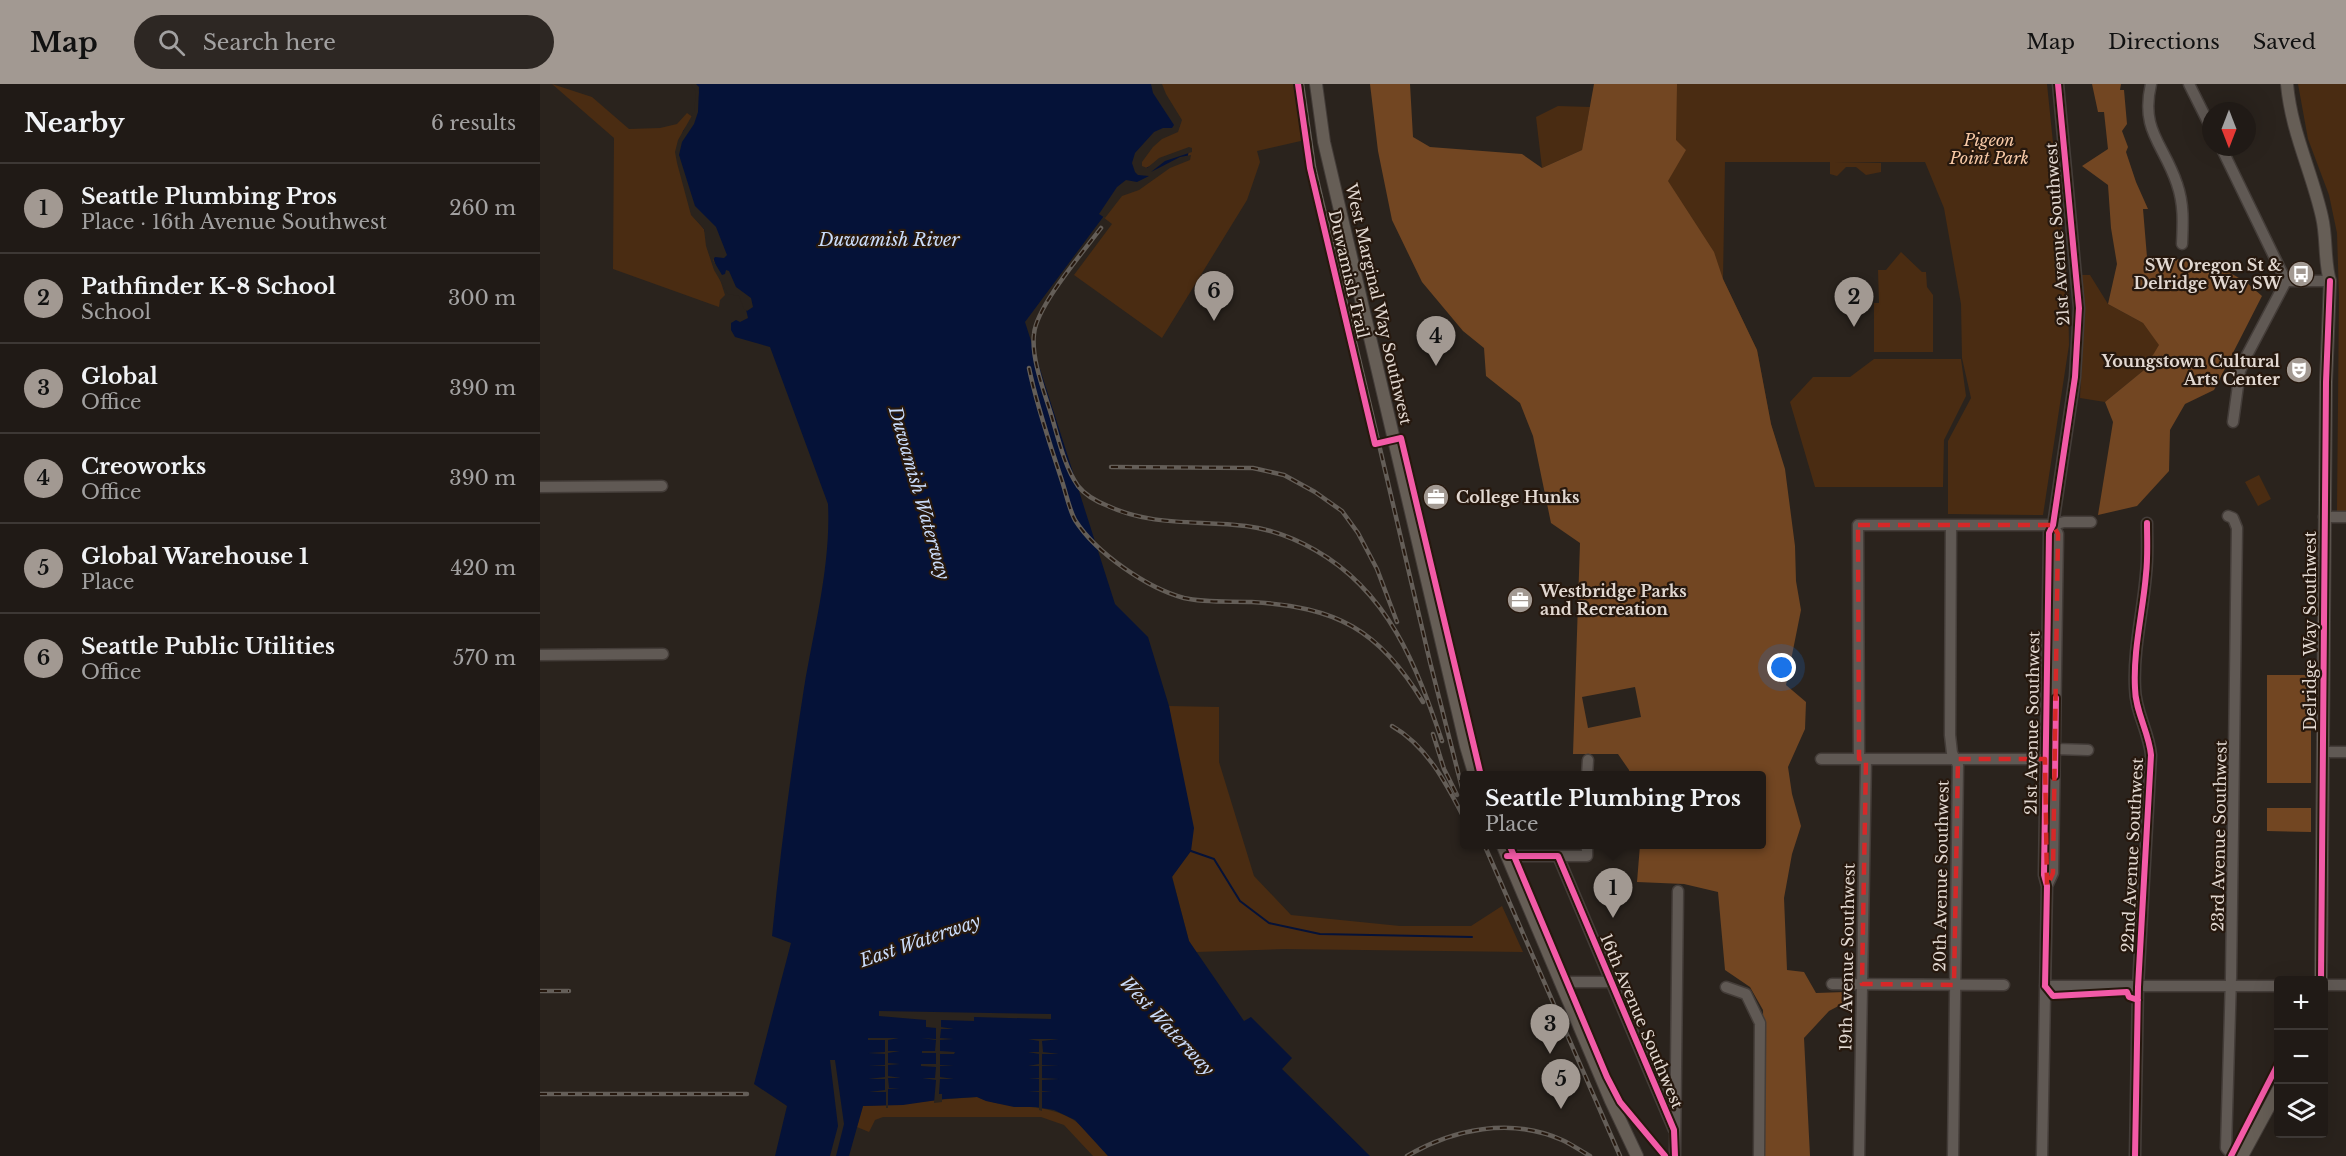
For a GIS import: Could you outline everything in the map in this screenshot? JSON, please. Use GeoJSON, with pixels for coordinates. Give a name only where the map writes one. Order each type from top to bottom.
{"type":"FeatureCollection","features":[{"type":"Feature","properties":{"kind":"main road","name":"West Marginal Way Southwest"},"geometry":{"type":"LineString","coordinates":[[1316,84],[1323,139],[1473,771]]}},
{"type":"Feature","properties":{"kind":"main road","name":"Delridge Way Southwest"},"geometry":{"type":"LineString","coordinates":[[2287,84],[2292,118],[2315,187],[2323,220],[2327,272],[2330,281],[2326,345],[2321,976]]}},
{"type":"Feature","properties":{"kind":"main road"},"geometry":{"type":"LineString","coordinates":[[1505,850],[1637,1156]]}},
{"type":"Feature","properties":{"kind":"main road"},"geometry":{"type":"LineString","coordinates":[[2242,1156],[2274,1097]]}},
{"type":"Feature","properties":{"kind":"street","name":"21st Avenue Southwest"},"geometry":{"type":"LineString","coordinates":[[2042,1156],[2047,886],[2044,875],[2049,533],[2053,525],[2075,377],[2079,308],[2058,84]]}},
{"type":"Feature","properties":{"kind":"street"},"geometry":{"type":"LineString","coordinates":[[2151,84],[2147,111],[2150,124],[2179,190],[2184,215],[2182,244]]}},
{"type":"Feature","properties":{"kind":"street"},"geometry":{"type":"LineString","coordinates":[[2189,84],[2202,110]]}},
{"type":"Feature","properties":{"kind":"street"},"geometry":{"type":"LineString","coordinates":[[2225,156],[2286,281]]}},
{"type":"Feature","properties":{"kind":"street"},"geometry":{"type":"LineString","coordinates":[[2286,281],[2330,281]]}},
{"type":"Feature","properties":{"kind":"street"},"geometry":{"type":"LineString","coordinates":[[2233,422],[2240,371],[2286,281]]}},
{"type":"Feature","properties":{"kind":"street"},"geometry":{"type":"LineString","coordinates":[[540,487],[663,486]]}},
{"type":"Feature","properties":{"kind":"street","name":"23rd Avenue Southwest"},"geometry":{"type":"LineString","coordinates":[[2228,516],[2233,518],[2237,528],[2226,1145],[2227,1152],[2234,1156]]}},
{"type":"Feature","properties":{"kind":"street"},"geometry":{"type":"LineString","coordinates":[[2324,517],[2346,517]]}},
{"type":"Feature","properties":{"kind":"street"},"geometry":{"type":"LineString","coordinates":[[1951,525],[2053,525],[2064,522],[2091,522]]}},
{"type":"Feature","properties":{"kind":"street","name":"22nd Avenue Southwest"},"geometry":{"type":"LineString","coordinates":[[2135,1156],[2138,987],[2151,754],[2150,738],[2135,696],[2134,685],[2137,629],[2146,573],[2147,524]]}},
{"type":"Feature","properties":{"kind":"street","name":"19th Avenue Southwest"},"geometry":{"type":"LineString","coordinates":[[1859,1156],[1862,759],[1858,525],[1951,525]]}},
{"type":"Feature","properties":{"kind":"street","name":"20th Avenue Southwest"},"geometry":{"type":"LineString","coordinates":[[1951,525],[1950,735],[1952,753],[1958,765],[1953,1156]]}},
{"type":"Feature","properties":{"kind":"street","name":"21st Avenue Southwest"},"geometry":{"type":"LineString","coordinates":[[2047,886],[2053,873],[2056,749],[2058,534],[2053,525]]}},
{"type":"Feature","properties":{"kind":"street"},"geometry":{"type":"LineString","coordinates":[[540,655],[663,654]]}},
{"type":"Feature","properties":{"kind":"street"},"geometry":{"type":"LineString","coordinates":[[2056,749],[2088,750]]}},
{"type":"Feature","properties":{"kind":"street"},"geometry":{"type":"LineString","coordinates":[[2324,752],[2346,752]]}},
{"type":"Feature","properties":{"kind":"street"},"geometry":{"type":"LineString","coordinates":[[1821,759],[2045,759]]}},
{"type":"Feature","properties":{"kind":"street"},"geometry":{"type":"LineString","coordinates":[[1587,771],[1588,760]]}},
{"type":"Feature","properties":{"kind":"street"},"geometry":{"type":"LineString","coordinates":[[1505,850],[1558,856],[1587,856],[1587,849]]}},
{"type":"Feature","properties":{"kind":"street","name":"16th Avenue Southwest"},"geometry":{"type":"LineString","coordinates":[[1558,856],[1674,1130]]}},
{"type":"Feature","properties":{"kind":"street"},"geometry":{"type":"LineString","coordinates":[[1675,1156],[1678,891]]}},
{"type":"Feature","properties":{"kind":"street"},"geometry":{"type":"LineString","coordinates":[[1560,982],[1611,982]]}},
{"type":"Feature","properties":{"kind":"street"},"geometry":{"type":"LineString","coordinates":[[1832,984],[2004,985]]}},
{"type":"Feature","properties":{"kind":"street"},"geometry":{"type":"LineString","coordinates":[[2328,985],[2346,985]]}},
{"type":"Feature","properties":{"kind":"street"},"geometry":{"type":"LineString","coordinates":[[2045,986],[2274,986]]}},
{"type":"Feature","properties":{"kind":"street"},"geometry":{"type":"LineString","coordinates":[[1726,987],[1746,994],[1760,1023],[1759,1156]]}},
{"type":"Feature","properties":{"kind":"highlighted area"},"geometry":{"type":"Polygon","coordinates":[[[1858,525],[2053,525],[2058,534],[2053,873],[2047,886],[2045,759],[1958,759],[1954,985],[1862,984],[1866,759],[1859,759],[1858,525]]]}},
{"type":"Feature","properties":{"kind":"green space"},"geometry":{"type":"Polygon","coordinates":[[[552,84],[592,97],[629,129],[660,128],[677,124],[687,113],[694,118],[704,229],[725,295],[720,300],[719,307],[613,269],[614,138],[552,84]]]}},
{"type":"Feature","properties":{"kind":"green space"},"geometry":{"type":"Polygon","coordinates":[[[1159,84],[1298,84],[1305,140],[1257,151],[1260,162],[1247,200],[1162,338],[1074,275],[1112,224],[1103,217],[1115,199],[1148,170],[1139,168],[1159,84]]]}},
{"type":"Feature","properties":{"kind":"green space","name":"Pigeon Point Park"},"geometry":{"type":"Polygon","coordinates":[[[1666,84],[2047,84],[2068,289],[2069,345],[2043,515],[1948,514],[1948,441],[1971,398],[1962,358],[1961,304],[1944,208],[1925,162],[1835,162],[1881,163],[1881,172],[1866,175],[1856,167],[1846,167],[1837,176],[1830,174],[1830,162],[1725,162],[1723,279],[1757,350],[1771,424],[1781,457],[1666,240],[1666,84]]]}},
{"type":"Feature","properties":{"kind":"green space"},"geometry":{"type":"Polygon","coordinates":[[[2298,84],[2346,84],[2346,511],[2337,511],[2339,296],[2337,233],[2329,195],[2308,139],[2298,84]]]}},
{"type":"Feature","properties":{"kind":"green space"},"geometry":{"type":"Polygon","coordinates":[[[1558,106],[1590,107],[1582,150],[1542,168],[1536,117],[1558,106]]]}},
{"type":"Feature","properties":{"kind":"green space"},"geometry":{"type":"Polygon","coordinates":[[[1901,252],[1922,272],[1926,272],[1927,287],[1933,295],[1933,352],[1874,352],[1874,303],[1879,303],[1878,270],[1886,270],[1901,252]]]}},
{"type":"Feature","properties":{"kind":"green space"},"geometry":{"type":"Polygon","coordinates":[[[2081,275],[2090,275],[2108,304],[2143,323],[2160,345],[2144,370],[2105,402],[2080,398],[2084,314],[2081,275]]]}},
{"type":"Feature","properties":{"kind":"green space"},"geometry":{"type":"Polygon","coordinates":[[[1874,359],[1961,359],[1966,396],[1944,440],[1943,487],[1815,487],[1790,402],[1813,377],[1850,377],[1874,359]]]}},
{"type":"Feature","properties":{"kind":"green space"},"geometry":{"type":"Polygon","coordinates":[[[2259,475],[2271,499],[2258,506],[2245,482],[2259,475]]]}},
{"type":"Feature","properties":{"kind":"green space"},"geometry":{"type":"Polygon","coordinates":[[[1169,706],[1219,707],[1219,762],[1254,876],[1291,915],[1400,926],[1471,926],[1502,906],[1523,952],[1284,949],[1196,952],[1189,941],[1172,876],[1191,851],[1169,706]]]}},
{"type":"Feature","properties":{"kind":"green space"},"geometry":{"type":"Polygon","coordinates":[[[977,1097],[1001,1104],[1061,1113],[1092,1136],[1108,1156],[1093,1156],[1064,1125],[1041,1117],[883,1117],[875,1120],[869,1132],[857,1127],[863,1106],[977,1097]]]}},
{"type":"Feature","properties":{"kind":"shaded area"},"geometry":{"type":"Polygon","coordinates":[[[1370,84],[1410,84],[1413,137],[1430,147],[1522,154],[1542,168],[1582,150],[1594,84],[1677,84],[1676,140],[1686,150],[1668,181],[1714,252],[1723,279],[1757,350],[1771,424],[1785,469],[1795,546],[1796,581],[1801,610],[1786,685],[1806,702],[1805,729],[1788,767],[1792,794],[1801,826],[1792,854],[1784,898],[1787,970],[1804,972],[1816,993],[1845,992],[1844,1003],[1829,1011],[1804,1038],[1810,1156],[1765,1156],[1763,1010],[1750,987],[1725,970],[1718,892],[1684,884],[1637,882],[1640,849],[1766,849],[1766,771],[1629,771],[1618,754],[1573,754],[1580,543],[1551,523],[1533,436],[1520,403],[1486,376],[1484,348],[1463,331],[1422,282],[1392,220],[1378,151],[1370,84]],[[1635,687],[1582,697],[1588,728],[1641,717],[1635,687]]]}},
{"type":"Feature","properties":{"kind":"shaded area"},"geometry":{"type":"Polygon","coordinates":[[[2092,84],[2121,84],[2120,90],[2124,90],[2127,124],[2122,131],[2136,182],[2148,209],[2143,209],[2147,257],[2211,262],[2246,282],[2262,296],[2214,390],[2185,404],[2170,430],[2169,471],[2137,506],[2098,515],[2113,422],[2105,402],[2144,370],[2159,345],[2143,323],[2108,304],[2117,264],[2111,228],[2108,185],[2082,166],[2108,149],[2104,112],[2098,112],[2092,84]]]}},
{"type":"Feature","properties":{"kind":"shaded area"},"geometry":{"type":"Polygon","coordinates":[[[2267,675],[2311,675],[2311,783],[2267,783],[2267,675]]]}},
{"type":"Feature","properties":{"kind":"shaded area"},"geometry":{"type":"Polygon","coordinates":[[[2267,808],[2311,808],[2311,832],[2267,831],[2267,808]]]}},
{"type":"Feature","properties":{"kind":"water"},"geometry":{"type":"Polygon","coordinates":[[[694,84],[1159,84],[1180,126],[1161,136],[1140,161],[1142,170],[1189,150],[1187,160],[1179,160],[1121,193],[1025,322],[1115,604],[1148,637],[1169,706],[1194,828],[1191,851],[1172,877],[1189,941],[1244,1021],[1251,1017],[1292,1058],[1282,1069],[1370,1156],[1108,1156],[1075,1120],[1054,1110],[1014,1107],[977,1097],[903,1105],[863,1106],[849,1156],[775,1156],[787,1106],[754,1084],[791,943],[772,936],[795,750],[827,550],[828,504],[770,347],[735,337],[731,330],[731,323],[748,318],[743,297],[730,292],[717,269],[704,229],[693,216],[678,152],[683,131],[694,117],[699,92],[694,84]]]}},
{"type":"Feature","properties":{"kind":"pier"},"geometry":{"type":"Polygon","coordinates":[[[691,84],[699,87],[698,112],[694,124],[682,142],[679,155],[695,206],[716,227],[727,255],[724,258],[715,257],[713,260],[722,275],[726,270],[729,271],[736,287],[751,298],[753,307],[747,311],[739,296],[728,294],[714,270],[706,246],[704,229],[691,215],[677,163],[675,152],[678,140],[694,112],[696,92],[691,84]]]}},
{"type":"Feature","properties":{"kind":"pier"},"geometry":{"type":"Polygon","coordinates":[[[1151,84],[1162,84],[1182,120],[1178,132],[1162,139],[1153,147],[1142,162],[1142,166],[1147,168],[1159,158],[1189,147],[1192,148],[1192,152],[1165,161],[1151,172],[1180,157],[1191,155],[1190,160],[1170,168],[1139,190],[1122,196],[1105,218],[1099,214],[1117,187],[1126,180],[1137,182],[1149,176],[1138,175],[1135,172],[1132,163],[1135,153],[1154,132],[1163,128],[1172,128],[1174,125],[1153,93],[1151,84]]]}},
{"type":"Feature","properties":{"kind":"pier"},"geometry":{"type":"Polygon","coordinates":[[[879,1011],[1051,1014],[1051,1019],[974,1017],[974,1021],[941,1020],[941,1027],[954,1029],[941,1029],[940,1038],[954,1039],[940,1040],[940,1051],[955,1052],[954,1054],[940,1054],[940,1065],[954,1066],[940,1066],[940,1077],[954,1079],[940,1079],[939,1094],[942,1094],[942,1102],[934,1103],[936,1080],[922,1078],[935,1078],[936,1067],[921,1066],[921,1064],[936,1064],[936,1053],[922,1053],[922,1051],[935,1051],[936,1040],[921,1038],[936,1039],[936,1028],[926,1027],[926,1020],[879,1016],[879,1011]]]}},
{"type":"Feature","properties":{"kind":"pier"},"geometry":{"type":"Polygon","coordinates":[[[868,1038],[899,1038],[888,1040],[888,1051],[900,1051],[888,1053],[888,1063],[900,1064],[888,1065],[888,1076],[901,1078],[888,1078],[889,1088],[900,1088],[888,1089],[888,1108],[886,1108],[886,1092],[869,1092],[885,1090],[885,1079],[868,1079],[885,1077],[885,1066],[868,1065],[885,1065],[885,1054],[868,1053],[885,1052],[885,1040],[868,1040],[868,1038]]]}},
{"type":"Feature","properties":{"kind":"pier"},"geometry":{"type":"Polygon","coordinates":[[[1028,1039],[1059,1039],[1042,1041],[1043,1052],[1059,1054],[1042,1054],[1042,1065],[1059,1065],[1042,1066],[1042,1078],[1059,1079],[1042,1080],[1042,1091],[1052,1091],[1042,1092],[1042,1111],[1039,1110],[1039,1092],[1028,1092],[1039,1091],[1039,1079],[1028,1079],[1039,1078],[1039,1066],[1028,1066],[1039,1064],[1039,1054],[1028,1052],[1039,1052],[1039,1041],[1028,1039]]]}},
{"type":"Feature","properties":{"kind":"pier"},"geometry":{"type":"Polygon","coordinates":[[[830,1060],[835,1060],[844,1124],[836,1156],[830,1156],[838,1126],[830,1060]]]}},
{"type":"Feature","properties":{"kind":"waterway"},"geometry":{"type":"LineString","coordinates":[[1191,851],[1214,859],[1240,901],[1269,923],[1320,934],[1472,937]]}},
{"type":"Feature","properties":{"kind":"railway"},"geometry":{"type":"LineString","coordinates":[[1302,84],[1314,167],[1430,662],[1460,780]]}},
{"type":"Feature","properties":{"kind":"railway"},"geometry":{"type":"LineString","coordinates":[[1101,228],[1051,295],[1034,334],[1034,353],[1042,385],[1065,460],[1078,486],[1100,502],[1125,513],[1176,522],[1255,527],[1273,532],[1315,550],[1341,567],[1381,609],[1396,633],[1422,685],[1442,741]]}},
{"type":"Feature","properties":{"kind":"railway"},"geometry":{"type":"LineString","coordinates":[[1029,368],[1073,516],[1084,532],[1109,557],[1139,578],[1184,598],[1252,602],[1308,609],[1352,626],[1390,656],[1423,702]]}},
{"type":"Feature","properties":{"kind":"railway"},"geometry":{"type":"LineString","coordinates":[[1111,467],[1253,468],[1284,475],[1315,492],[1342,511],[1358,533],[1377,569],[1397,622]]}},
{"type":"Feature","properties":{"kind":"railway"},"geometry":{"type":"LineString","coordinates":[[1392,726],[1415,744],[1434,766],[1460,811]]}},
{"type":"Feature","properties":{"kind":"railway"},"geometry":{"type":"LineString","coordinates":[[1433,734],[1444,769],[1457,795]]}},
{"type":"Feature","properties":{"kind":"railway"},"geometry":{"type":"LineString","coordinates":[[1486,849],[1620,1156]]}},
{"type":"Feature","properties":{"kind":"railway"},"geometry":{"type":"LineString","coordinates":[[540,991],[569,991]]}},
{"type":"Feature","properties":{"kind":"railway"},"geometry":{"type":"LineString","coordinates":[[540,1094],[747,1094]]}},
{"type":"Feature","properties":{"kind":"railway"},"geometry":{"type":"LineString","coordinates":[[1407,1156],[1443,1139],[1463,1133],[1503,1128],[1543,1133],[1590,1156]]}},
{"type":"Feature","properties":{"kind":"cycle path","name":"Duwamish Trail"},"geometry":{"type":"LineString","coordinates":[[1298,84],[1310,168],[1375,444],[1401,438],[1480,771]]}},
{"type":"Feature","properties":{"kind":"cycle path"},"geometry":{"type":"LineString","coordinates":[[2045,986],[2047,886],[2044,875],[2049,533],[2053,525],[2075,377],[2079,308],[2058,84]]}},
{"type":"Feature","properties":{"kind":"cycle path"},"geometry":{"type":"LineString","coordinates":[[2321,976],[2326,382],[2330,281]]}},
{"type":"Feature","properties":{"kind":"cycle path"},"geometry":{"type":"LineString","coordinates":[[2135,1156],[2138,987],[2151,755],[2137,705],[2135,673],[2147,568],[2147,523]]}},
{"type":"Feature","properties":{"kind":"cycle path"},"geometry":{"type":"LineString","coordinates":[[2055,776],[2056,698]]}},
{"type":"Feature","properties":{"kind":"cycle path"},"geometry":{"type":"LineString","coordinates":[[1511,849],[1607,1077],[1620,1102],[1665,1156]]}},
{"type":"Feature","properties":{"kind":"cycle path"},"geometry":{"type":"LineString","coordinates":[[1507,856],[1558,856],[1674,1130],[1675,1156]]}},
{"type":"Feature","properties":{"kind":"cycle path"},"geometry":{"type":"LineString","coordinates":[[2045,986],[2053,996],[2127,992],[2129,997],[2138,1000]]}},
{"type":"Feature","properties":{"kind":"cycle path"},"geometry":{"type":"LineString","coordinates":[[2231,1156],[2274,1072]]}},
{"type":"Feature","properties":{"kind":"place","name":"SW Oregon St & Delridge Way SW"},"geometry":{"type":"Point","coordinates":[2301,274]}},
{"type":"Feature","properties":{"kind":"place","name":"Seattle Public Utilities"},"geometry":{"type":"Point","coordinates":[1214,321]}},
{"type":"Feature","properties":{"kind":"place","name":"Pathfinder K-8 School"},"geometry":{"type":"Point","coordinates":[1854,327]}},
{"type":"Feature","properties":{"kind":"place","name":"Creoworks"},"geometry":{"type":"Point","coordinates":[1436,366]}},
{"type":"Feature","properties":{"kind":"place","name":"Youngstown Cultural Arts Center"},"geometry":{"type":"Point","coordinates":[2299,370]}},
{"type":"Feature","properties":{"kind":"place","name":"College Hunks"},"geometry":{"type":"Point","coordinates":[1436,497]}},
{"type":"Feature","properties":{"kind":"place","name":"Westbridge Parks and Recreation"},"geometry":{"type":"Point","coordinates":[1520,600]}},
{"type":"Feature","properties":{"kind":"place","name":"Seattle Plumbing Pros"},"geometry":{"type":"Point","coordinates":[1613,918]}},
{"type":"Feature","properties":{"kind":"place","name":"Global"},"geometry":{"type":"Point","coordinates":[1550,1054]}},
{"type":"Feature","properties":{"kind":"place","name":"Global Warehouse 1"},"geometry":{"type":"Point","coordinates":[1561,1109]}},
{"type":"Feature","properties":{"kind":"water label","name":"Duwamish River"},"geometry":{"type":"Point","coordinates":[889,240]}},
{"type":"Feature","properties":{"kind":"water label","name":"Duwamish Waterway"},"geometry":{"type":"Point","coordinates":[919,493]}},
{"type":"Feature","properties":{"kind":"water label","name":"East Waterway"},"geometry":{"type":"Point","coordinates":[920,941]}},
{"type":"Feature","properties":{"kind":"water label","name":"West Waterway"},"geometry":{"type":"Point","coordinates":[1167,1026]}}]}
